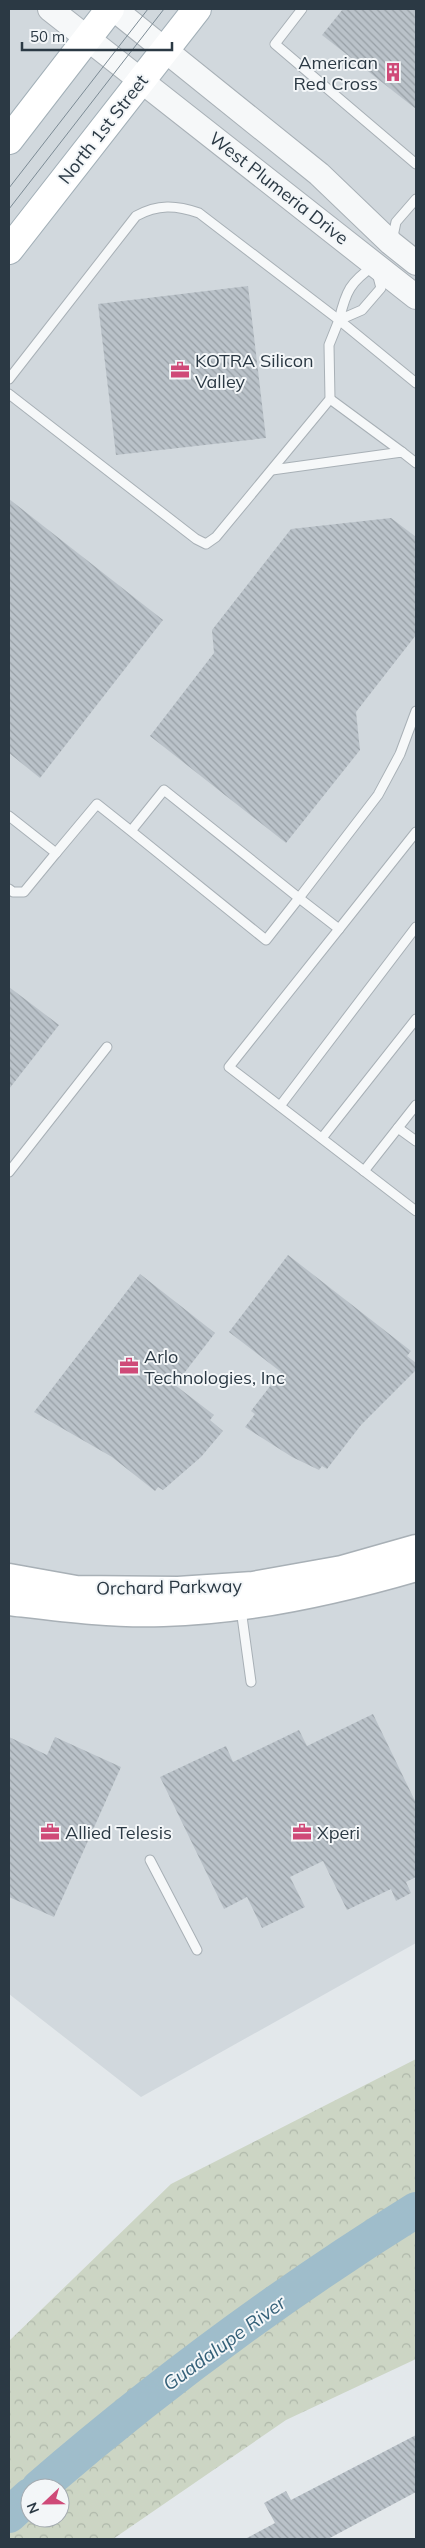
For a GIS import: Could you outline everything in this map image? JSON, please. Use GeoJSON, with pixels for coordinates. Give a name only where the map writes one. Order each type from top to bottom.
{"type":"FeatureCollection","features":[{"type":"Feature","properties":{"kind":"main road"},"geometry":{"type":"LineString","coordinates":[[9,140],[110,9]]}},
{"type":"Feature","properties":{"kind":"main road","name":"North 1st Street"},"geometry":{"type":"LineString","coordinates":[[9,250],[196,9]]}},
{"type":"Feature","properties":{"kind":"main road","name":"Orchard Parkway"},"geometry":{"type":"LineString","coordinates":[[9,1602],[78,1611],[164,1613],[247,1595],[350,1586],[416,1554]]}},
{"type":"Feature","properties":{"kind":"main road","name":"Orchard Parkway"},"geometry":{"type":"LineString","coordinates":[[9,1577],[76,1589],[178,1590],[247,1595]]}},
{"type":"Feature","properties":{"kind":"street","name":"West Plumeria Drive"},"geometry":{"type":"LineString","coordinates":[[50,9],[416,297]]}},
{"type":"Feature","properties":{"kind":"street","name":"West Plumeria Drive"},"geometry":{"type":"LineString","coordinates":[[114,9],[319,174],[391,243],[416,263]]}},
{"type":"Feature","properties":{"kind":"street"},"geometry":{"type":"LineString","coordinates":[[375,265],[391,243]]}},
{"type":"Feature","properties":{"kind":"lane"},"geometry":{"type":"LineString","coordinates":[[302,9],[275,44],[416,164]]}},
{"type":"Feature","properties":{"kind":"lane"},"geometry":{"type":"LineString","coordinates":[[391,243],[396,222],[416,199]]}},
{"type":"Feature","properties":{"kind":"lane"},"geometry":{"type":"LineString","coordinates":[[9,379],[136,216],[148,209],[179,206],[199,213],[339,320],[416,383]]}},
{"type":"Feature","properties":{"kind":"lane"},"geometry":{"type":"LineString","coordinates":[[9,394],[196,539],[206,544],[216,538],[330,399],[329,345],[339,320],[346,293],[362,274],[375,265],[381,288],[362,310],[339,320]]}},
{"type":"Feature","properties":{"kind":"lane"},"geometry":{"type":"LineString","coordinates":[[330,399],[416,463]]}},
{"type":"Feature","properties":{"kind":"lane"},"geometry":{"type":"LineString","coordinates":[[272,470],[402,452]]}},
{"type":"Feature","properties":{"kind":"lane"},"geometry":{"type":"LineString","coordinates":[[9,889],[13,892],[24,892],[97,804],[266,940],[378,795],[400,754],[416,711]]}},
{"type":"Feature","properties":{"kind":"lane"},"geometry":{"type":"LineString","coordinates":[[131,831],[164,790],[338,929]]}},
{"type":"Feature","properties":{"kind":"lane"},"geometry":{"type":"LineString","coordinates":[[9,816],[56,853]]}},
{"type":"Feature","properties":{"kind":"lane"},"geometry":{"type":"LineString","coordinates":[[416,832],[229,1067],[416,1211]]}},
{"type":"Feature","properties":{"kind":"lane"},"geometry":{"type":"LineString","coordinates":[[280,1106],[416,927]]}},
{"type":"Feature","properties":{"kind":"lane"},"geometry":{"type":"LineString","coordinates":[[322,1138],[416,1019]]}},
{"type":"Feature","properties":{"kind":"lane"},"geometry":{"type":"LineString","coordinates":[[9,1172],[107,1048]]}},
{"type":"Feature","properties":{"kind":"lane"},"geometry":{"type":"LineString","coordinates":[[364,1171],[416,1105]]}},
{"type":"Feature","properties":{"kind":"lane"},"geometry":{"type":"LineString","coordinates":[[398,1128],[416,1141]]}},
{"type":"Feature","properties":{"kind":"lane"},"geometry":{"type":"LineString","coordinates":[[247,1595],[251,1682]]}},
{"type":"Feature","properties":{"kind":"lane"},"geometry":{"type":"LineString","coordinates":[[150,1860],[197,1950]]}},
{"type":"Feature","properties":{"kind":"shaded area"},"geometry":{"type":"Polygon","coordinates":[[[9,9],[416,9],[416,1943],[141,2097],[9,1994],[9,9]]]}},
{"type":"Feature","properties":{"kind":"green space"},"geometry":{"type":"Polygon","coordinates":[[[416,2059],[416,2359],[286,2420],[113,2539],[9,2539],[9,2341],[171,2184],[416,2059]]]}},
{"type":"Feature","properties":{"kind":"building","name":"American Red Cross"},"geometry":{"type":"Polygon","coordinates":[[[343,9],[416,9],[416,109],[322,35],[343,9]]]}},
{"type":"Feature","properties":{"kind":"building"},"geometry":{"type":"Polygon","coordinates":[[[248,286],[266,438],[116,455],[98,304],[248,286]]]}},
{"type":"Feature","properties":{"kind":"building"},"geometry":{"type":"Polygon","coordinates":[[[9,499],[163,620],[40,778],[9,753],[9,499]]]}},
{"type":"Feature","properties":{"kind":"building"},"geometry":{"type":"Polygon","coordinates":[[[391,518],[416,537],[416,635],[356,712],[360,750],[286,843],[150,736],[214,653],[212,630],[291,529],[391,518]]]}},
{"type":"Feature","properties":{"kind":"building"},"geometry":{"type":"Polygon","coordinates":[[[9,987],[59,1025],[9,1089],[9,987]]]}},
{"type":"Feature","properties":{"kind":"building"},"geometry":{"type":"Polygon","coordinates":[[[288,1255],[411,1351],[407,1356],[416,1363],[416,1370],[361,1425],[327,1469],[322,1466],[319,1470],[292,1457],[245,1427],[255,1414],[251,1411],[281,1372],[229,1332],[288,1255]]]}},
{"type":"Feature","properties":{"kind":"building","name":"Arlo Technologies, Inc"},"geometry":{"type":"Polygon","coordinates":[[[140,1274],[215,1333],[175,1385],[214,1415],[210,1420],[223,1431],[201,1457],[163,1490],[158,1487],[155,1491],[112,1457],[34,1412],[140,1274]]]}},
{"type":"Feature","properties":{"kind":"building","name":"Xperi"},"geometry":{"type":"Polygon","coordinates":[[[373,1714],[416,1803],[416,1877],[406,1882],[411,1893],[396,1901],[391,1889],[347,1910],[323,1861],[290,1877],[305,1907],[262,1928],[247,1897],[224,1909],[160,1777],[226,1746],[233,1762],[299,1730],[307,1746],[373,1714]]]}},
{"type":"Feature","properties":{"kind":"building","name":"Allied Telesis"},"geometry":{"type":"Polygon","coordinates":[[[9,1737],[47,1755],[55,1737],[121,1767],[54,1917],[9,1897],[9,1737]]]}},
{"type":"Feature","properties":{"kind":"building"},"geometry":{"type":"Polygon","coordinates":[[[416,2435],[416,2492],[328,2539],[245,2539],[275,2523],[264,2503],[286,2491],[291,2500],[416,2435]]]}},
{"type":"Feature","properties":{"kind":"waterway","name":"Guadalupe River"},"geometry":{"type":"LineString","coordinates":[[51,2478],[129,2413],[222,2342],[318,2274],[416,2210]]}},
{"type":"Feature","properties":{"kind":"waterway","name":"Guadalupe River"},"geometry":{"type":"LineString","coordinates":[[9,2515],[20,2505]]}},
{"type":"Feature","properties":{"kind":"tram line"},"geometry":{"type":"LineString","coordinates":[[9,188],[148,9]]}},
{"type":"Feature","properties":{"kind":"tram line"},"geometry":{"type":"LineString","coordinates":[[9,209],[164,9]]}},
{"type":"Feature","properties":{"kind":"place","name":"American Red Cross"},"geometry":{"type":"Point","coordinates":[393,72]}},
{"type":"Feature","properties":{"kind":"place","name":"KOTRA Silicon Valley"},"geometry":{"type":"Point","coordinates":[180,370]}},
{"type":"Feature","properties":{"kind":"place","name":"Arlo Technologies, Inc"},"geometry":{"type":"Point","coordinates":[129,1366]}},
{"type":"Feature","properties":{"kind":"place","name":"Allied Telesis"},"geometry":{"type":"Point","coordinates":[50,1832]}},
{"type":"Feature","properties":{"kind":"place","name":"Xperi"},"geometry":{"type":"Point","coordinates":[302,1832]}}]}
